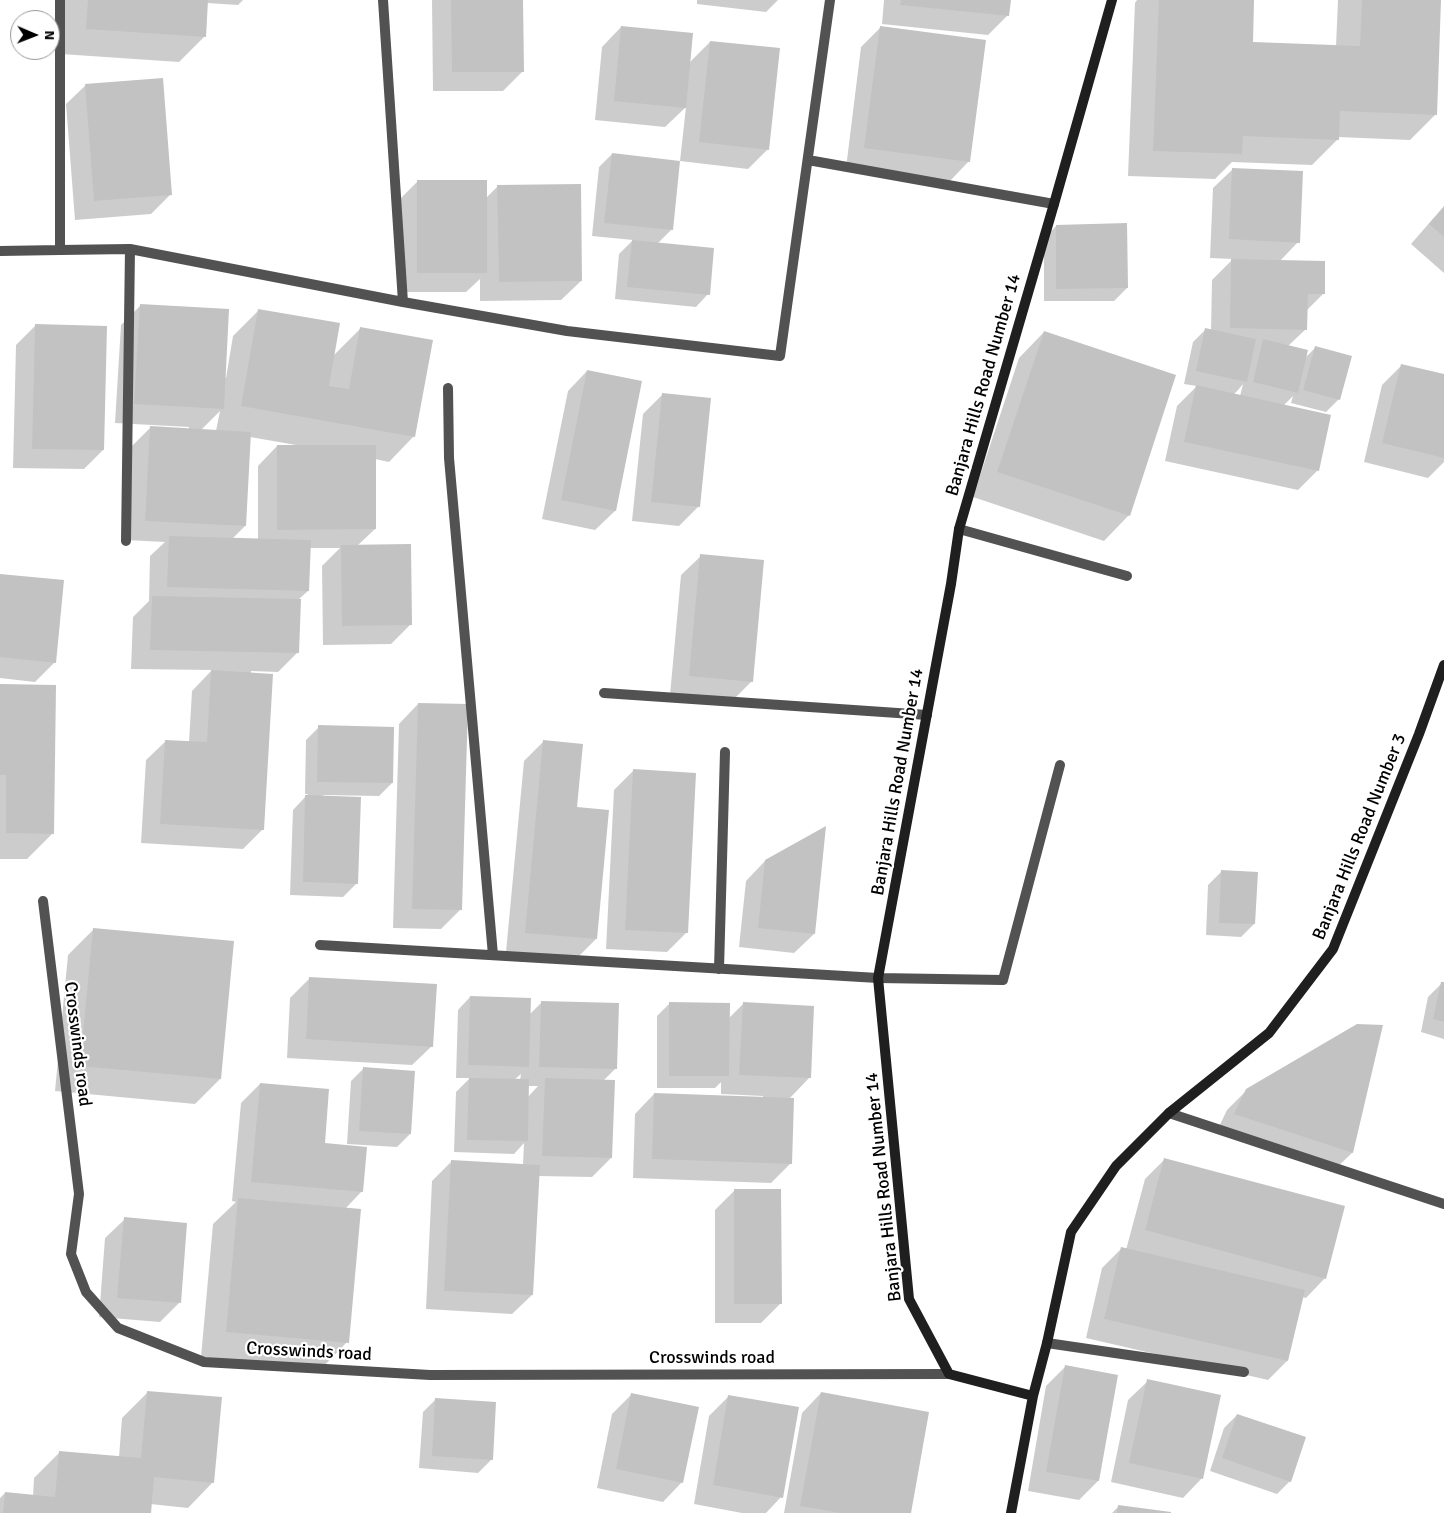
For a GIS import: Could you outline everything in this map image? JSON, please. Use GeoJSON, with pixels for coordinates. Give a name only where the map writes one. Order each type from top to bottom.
{"type":"FeatureCollection","features":[{"type":"Feature","properties":{"kind":"street"},"geometry":{"type":"LineString","coordinates":[[60,0],[60,250]]}},
{"type":"Feature","properties":{"kind":"street"},"geometry":{"type":"LineString","coordinates":[[383,0],[403,302]]}},
{"type":"Feature","properties":{"kind":"street"},"geometry":{"type":"LineString","coordinates":[[0,250],[130,249],[403,302],[567,331],[780,356],[830,0]]}},
{"type":"Feature","properties":{"kind":"street","name":"Banjara Hills Road Number 14"},"geometry":{"type":"LineString","coordinates":[[949,1374],[909,1299],[878,978],[949,593],[959,529],[1112,0]]}},
{"type":"Feature","properties":{"kind":"street"},"geometry":{"type":"LineString","coordinates":[[808,160],[1054,204]]}},
{"type":"Feature","properties":{"kind":"street"},"geometry":{"type":"LineString","coordinates":[[126,541],[130,249]]}},
{"type":"Feature","properties":{"kind":"street"},"geometry":{"type":"LineString","coordinates":[[448,388],[449,458],[493,955]]}},
{"type":"Feature","properties":{"kind":"street"},"geometry":{"type":"LineString","coordinates":[[959,529],[1127,576]]}},
{"type":"Feature","properties":{"kind":"street","name":"Banjara Hills Road Number 3"},"geometry":{"type":"LineString","coordinates":[[1033,1396],[1047,1343],[1071,1232],[1116,1166],[1169,1113],[1269,1033],[1334,949],[1419,734],[1444,665]]}},
{"type":"Feature","properties":{"kind":"street"},"geometry":{"type":"LineString","coordinates":[[604,692],[926,715]]}},
{"type":"Feature","properties":{"kind":"street"},"geometry":{"type":"LineString","coordinates":[[719,969],[725,752]]}},
{"type":"Feature","properties":{"kind":"street"},"geometry":{"type":"LineString","coordinates":[[320,946],[878,978],[1003,980],[1060,765]]}},
{"type":"Feature","properties":{"kind":"street","name":"Crosswinds road"},"geometry":{"type":"LineString","coordinates":[[43,900],[79,1194],[71,1254],[86,1292],[118,1328],[204,1362],[430,1375],[949,1374]]}},
{"type":"Feature","properties":{"kind":"street"},"geometry":{"type":"LineString","coordinates":[[1169,1113],[1444,1204]]}},
{"type":"Feature","properties":{"kind":"street"},"geometry":{"type":"LineString","coordinates":[[1047,1343],[1244,1372]]}},
{"type":"Feature","properties":{"kind":"street"},"geometry":{"type":"LineString","coordinates":[[949,1374],[1033,1396],[1011,1513]]}},
{"type":"Feature","properties":{"kind":"building"},"geometry":{"type":"Polygon","coordinates":[[[88,0],[208,0],[206,37],[86,29],[88,0]]]}},
{"type":"Feature","properties":{"kind":"building"},"geometry":{"type":"Polygon","coordinates":[[[451,0],[523,0],[524,72],[452,72],[451,0]]]}},
{"type":"Feature","properties":{"kind":"building"},"geometry":{"type":"Polygon","coordinates":[[[901,0],[1011,0],[1009,16],[900,5],[901,0]]]}},
{"type":"Feature","properties":{"kind":"building"},"geometry":{"type":"Polygon","coordinates":[[[1159,0],[1254,0],[1253,42],[1360,46],[1362,0],[1441,0],[1437,115],[1340,111],[1339,140],[1243,136],[1242,154],[1153,151],[1159,0]]]}},
{"type":"Feature","properties":{"kind":"building"},"geometry":{"type":"Polygon","coordinates":[[[621,26],[693,33],[686,108],[614,101],[621,26]]]}},
{"type":"Feature","properties":{"kind":"building"},"geometry":{"type":"Polygon","coordinates":[[[880,26],[986,40],[970,162],[864,148],[880,26]]]}},
{"type":"Feature","properties":{"kind":"building"},"geometry":{"type":"Polygon","coordinates":[[[710,41],[780,48],[769,150],[699,142],[710,41]]]}},
{"type":"Feature","properties":{"kind":"building"},"geometry":{"type":"Polygon","coordinates":[[[163,78],[172,195],[94,201],[85,84],[163,78]]]}},
{"type":"Feature","properties":{"kind":"building"},"geometry":{"type":"Polygon","coordinates":[[[612,153],[680,161],[673,230],[604,223],[612,153]]]}},
{"type":"Feature","properties":{"kind":"building"},"geometry":{"type":"Polygon","coordinates":[[[1232,168],[1303,171],[1300,243],[1229,239],[1232,168]]]}},
{"type":"Feature","properties":{"kind":"building"},"geometry":{"type":"Polygon","coordinates":[[[417,180],[487,180],[487,273],[417,273],[417,180]]]}},
{"type":"Feature","properties":{"kind":"building"},"geometry":{"type":"Polygon","coordinates":[[[581,184],[582,281],[499,282],[497,185],[581,184]]]}},
{"type":"Feature","properties":{"kind":"building"},"geometry":{"type":"Polygon","coordinates":[[[1444,207],[1444,237],[1429,224],[1444,207]]]}},
{"type":"Feature","properties":{"kind":"building"},"geometry":{"type":"Polygon","coordinates":[[[1127,223],[1128,288],[1056,289],[1056,225],[1127,223]]]}},
{"type":"Feature","properties":{"kind":"building"},"geometry":{"type":"Polygon","coordinates":[[[632,240],[714,248],[710,295],[627,287],[632,240]]]}},
{"type":"Feature","properties":{"kind":"building"},"geometry":{"type":"Polygon","coordinates":[[[1231,259],[1325,261],[1325,294],[1308,294],[1307,330],[1230,328],[1231,259]]]}},
{"type":"Feature","properties":{"kind":"building"},"geometry":{"type":"Polygon","coordinates":[[[140,304],[229,309],[224,409],[134,404],[140,304]]]}},
{"type":"Feature","properties":{"kind":"building"},"geometry":{"type":"Polygon","coordinates":[[[258,309],[340,323],[329,386],[349,389],[360,327],[433,340],[415,437],[241,406],[258,309]]]}},
{"type":"Feature","properties":{"kind":"building"},"geometry":{"type":"Polygon","coordinates":[[[35,324],[107,326],[104,450],[32,449],[35,324]]]}},
{"type":"Feature","properties":{"kind":"building"},"geometry":{"type":"Polygon","coordinates":[[[1205,328],[1256,339],[1247,382],[1196,371],[1205,328]]]}},
{"type":"Feature","properties":{"kind":"building"},"geometry":{"type":"Polygon","coordinates":[[[1044,331],[1176,375],[1130,516],[997,472],[1044,331]]]}},
{"type":"Feature","properties":{"kind":"building"},"geometry":{"type":"Polygon","coordinates":[[[1263,339],[1308,350],[1298,393],[1253,382],[1263,339]]]}},
{"type":"Feature","properties":{"kind":"building"},"geometry":{"type":"Polygon","coordinates":[[[1315,346],[1352,356],[1340,400],[1303,390],[1315,346]]]}},
{"type":"Feature","properties":{"kind":"building"},"geometry":{"type":"Polygon","coordinates":[[[1401,364],[1444,374],[1444,458],[1382,443],[1401,364]]]}},
{"type":"Feature","properties":{"kind":"building"},"geometry":{"type":"Polygon","coordinates":[[[587,370],[642,381],[616,511],[561,500],[587,370]]]}},
{"type":"Feature","properties":{"kind":"building"},"geometry":{"type":"Polygon","coordinates":[[[1196,385],[1331,415],[1319,471],[1184,442],[1196,385]]]}},
{"type":"Feature","properties":{"kind":"building"},"geometry":{"type":"Polygon","coordinates":[[[662,393],[711,398],[700,507],[651,502],[662,393]]]}},
{"type":"Feature","properties":{"kind":"building"},"geometry":{"type":"Polygon","coordinates":[[[150,426],[251,432],[246,526],[145,521],[150,426]]]}},
{"type":"Feature","properties":{"kind":"building"},"geometry":{"type":"Polygon","coordinates":[[[277,445],[376,445],[376,529],[277,530],[277,445]]]}},
{"type":"Feature","properties":{"kind":"building"},"geometry":{"type":"Polygon","coordinates":[[[169,536],[311,540],[309,591],[167,587],[169,536]]]}},
{"type":"Feature","properties":{"kind":"building"},"geometry":{"type":"Polygon","coordinates":[[[411,544],[412,625],[342,626],[341,545],[411,544]]]}},
{"type":"Feature","properties":{"kind":"building"},"geometry":{"type":"Polygon","coordinates":[[[700,554],[764,560],[753,682],[689,676],[700,554]]]}},
{"type":"Feature","properties":{"kind":"building"},"geometry":{"type":"Polygon","coordinates":[[[0,574],[64,580],[56,663],[0,657],[0,574]]]}},
{"type":"Feature","properties":{"kind":"building"},"geometry":{"type":"Polygon","coordinates":[[[152,596],[301,599],[299,653],[150,650],[152,596]]]}},
{"type":"Feature","properties":{"kind":"building"},"geometry":{"type":"Polygon","coordinates":[[[211,670],[273,674],[264,830],[160,824],[165,740],[207,742],[211,670]]]}},
{"type":"Feature","properties":{"kind":"building"},"geometry":{"type":"Polygon","coordinates":[[[0,684],[56,685],[54,834],[6,833],[6,775],[0,775],[0,684]]]}},
{"type":"Feature","properties":{"kind":"building"},"geometry":{"type":"Polygon","coordinates":[[[418,703],[468,704],[462,910],[412,909],[418,703]]]}},
{"type":"Feature","properties":{"kind":"building"},"geometry":{"type":"Polygon","coordinates":[[[318,725],[394,727],[393,783],[317,782],[318,725]]]}},
{"type":"Feature","properties":{"kind":"building"},"geometry":{"type":"Polygon","coordinates":[[[543,740],[583,744],[577,807],[609,810],[597,939],[525,933],[543,740]]]}},
{"type":"Feature","properties":{"kind":"building"},"geometry":{"type":"Polygon","coordinates":[[[633,769],[696,773],[688,933],[625,930],[633,769]]]}},
{"type":"Feature","properties":{"kind":"building"},"geometry":{"type":"Polygon","coordinates":[[[305,795],[361,797],[358,884],[303,882],[305,795]]]}},
{"type":"Feature","properties":{"kind":"building"},"geometry":{"type":"Polygon","coordinates":[[[826,826],[815,934],[758,928],[765,860],[826,826]]]}},
{"type":"Feature","properties":{"kind":"building"},"geometry":{"type":"Polygon","coordinates":[[[1221,870],[1258,872],[1255,924],[1219,923],[1221,870]]]}},
{"type":"Feature","properties":{"kind":"building"},"geometry":{"type":"Polygon","coordinates":[[[93,928],[234,941],[221,1079],[80,1066],[93,928]]]}},
{"type":"Feature","properties":{"kind":"building"},"geometry":{"type":"Polygon","coordinates":[[[309,977],[437,984],[433,1047],[306,1039],[309,977]]]}},
{"type":"Feature","properties":{"kind":"building"},"geometry":{"type":"Polygon","coordinates":[[[1441,982],[1444,982],[1444,1022],[1433,1019],[1441,982]]]}},
{"type":"Feature","properties":{"kind":"building"},"geometry":{"type":"Polygon","coordinates":[[[470,996],[531,998],[529,1067],[468,1065],[470,996]]]}},
{"type":"Feature","properties":{"kind":"building"},"geometry":{"type":"Polygon","coordinates":[[[541,1001],[619,1003],[617,1069],[539,1067],[541,1001]]]}},
{"type":"Feature","properties":{"kind":"building"},"geometry":{"type":"Polygon","coordinates":[[[669,1002],[730,1003],[729,1076],[669,1076],[669,1002]]]}},
{"type":"Feature","properties":{"kind":"building"},"geometry":{"type":"Polygon","coordinates":[[[743,1002],[814,1006],[811,1078],[739,1075],[743,1002]]]}},
{"type":"Feature","properties":{"kind":"building"},"geometry":{"type":"Polygon","coordinates":[[[1357,1024],[1383,1025],[1353,1153],[1234,1114],[1246,1089],[1357,1024]]]}},
{"type":"Feature","properties":{"kind":"building"},"geometry":{"type":"Polygon","coordinates":[[[363,1067],[415,1071],[411,1134],[359,1131],[363,1067]]]}},
{"type":"Feature","properties":{"kind":"building"},"geometry":{"type":"Polygon","coordinates":[[[469,1078],[529,1079],[528,1141],[467,1140],[469,1078]]]}},
{"type":"Feature","properties":{"kind":"building"},"geometry":{"type":"Polygon","coordinates":[[[545,1078],[615,1080],[612,1158],[542,1156],[545,1078]]]}},
{"type":"Feature","properties":{"kind":"building"},"geometry":{"type":"Polygon","coordinates":[[[260,1083],[329,1089],[325,1143],[367,1147],[363,1192],[251,1182],[260,1083]]]}},
{"type":"Feature","properties":{"kind":"building"},"geometry":{"type":"Polygon","coordinates":[[[654,1093],[794,1098],[792,1164],[652,1159],[654,1093]]]}},
{"type":"Feature","properties":{"kind":"building"},"geometry":{"type":"Polygon","coordinates":[[[1164,1158],[1345,1206],[1326,1279],[1145,1230],[1164,1158]]]}},
{"type":"Feature","properties":{"kind":"building"},"geometry":{"type":"Polygon","coordinates":[[[451,1160],[540,1165],[533,1295],[444,1291],[451,1160]]]}},
{"type":"Feature","properties":{"kind":"building"},"geometry":{"type":"Polygon","coordinates":[[[734,1189],[781,1189],[782,1304],[734,1304],[734,1189]]]}},
{"type":"Feature","properties":{"kind":"building"},"geometry":{"type":"Polygon","coordinates":[[[238,1198],[361,1209],[349,1343],[226,1332],[238,1198]]]}},
{"type":"Feature","properties":{"kind":"building"},"geometry":{"type":"Polygon","coordinates":[[[124,1217],[187,1223],[181,1303],[117,1298],[124,1217]]]}},
{"type":"Feature","properties":{"kind":"building"},"geometry":{"type":"Polygon","coordinates":[[[1121,1247],[1305,1290],[1288,1361],[1104,1319],[1121,1247]]]}},
{"type":"Feature","properties":{"kind":"building"},"geometry":{"type":"Polygon","coordinates":[[[1065,1365],[1118,1375],[1099,1481],[1046,1472],[1065,1365]]]}},
{"type":"Feature","properties":{"kind":"building"},"geometry":{"type":"Polygon","coordinates":[[[1147,1379],[1221,1395],[1203,1479],[1129,1463],[1147,1379]]]}},
{"type":"Feature","properties":{"kind":"building"},"geometry":{"type":"Polygon","coordinates":[[[147,1391],[222,1397],[214,1483],[154,1477],[151,1513],[3,1513],[5,1492],[55,1497],[59,1451],[141,1458],[147,1391]]]}},
{"type":"Feature","properties":{"kind":"building"},"geometry":{"type":"Polygon","coordinates":[[[821,1392],[929,1412],[911,1513],[841,1513],[800,1506],[821,1392]]]}},
{"type":"Feature","properties":{"kind":"building"},"geometry":{"type":"Polygon","coordinates":[[[631,1393],[699,1407],[683,1483],[616,1469],[631,1393]]]}},
{"type":"Feature","properties":{"kind":"building"},"geometry":{"type":"Polygon","coordinates":[[[728,1395],[799,1407],[783,1498],[713,1485],[728,1395]]]}},
{"type":"Feature","properties":{"kind":"building"},"geometry":{"type":"Polygon","coordinates":[[[435,1398],[496,1402],[493,1460],[432,1456],[435,1398]]]}},
{"type":"Feature","properties":{"kind":"building"},"geometry":{"type":"Polygon","coordinates":[[[1237,1414],[1306,1437],[1291,1482],[1222,1458],[1237,1414]]]}},
{"type":"Feature","properties":{"kind":"building"},"geometry":{"type":"Polygon","coordinates":[[[1118,1505],[1171,1512],[1171,1513],[1117,1513],[1118,1505]]]}}]}
